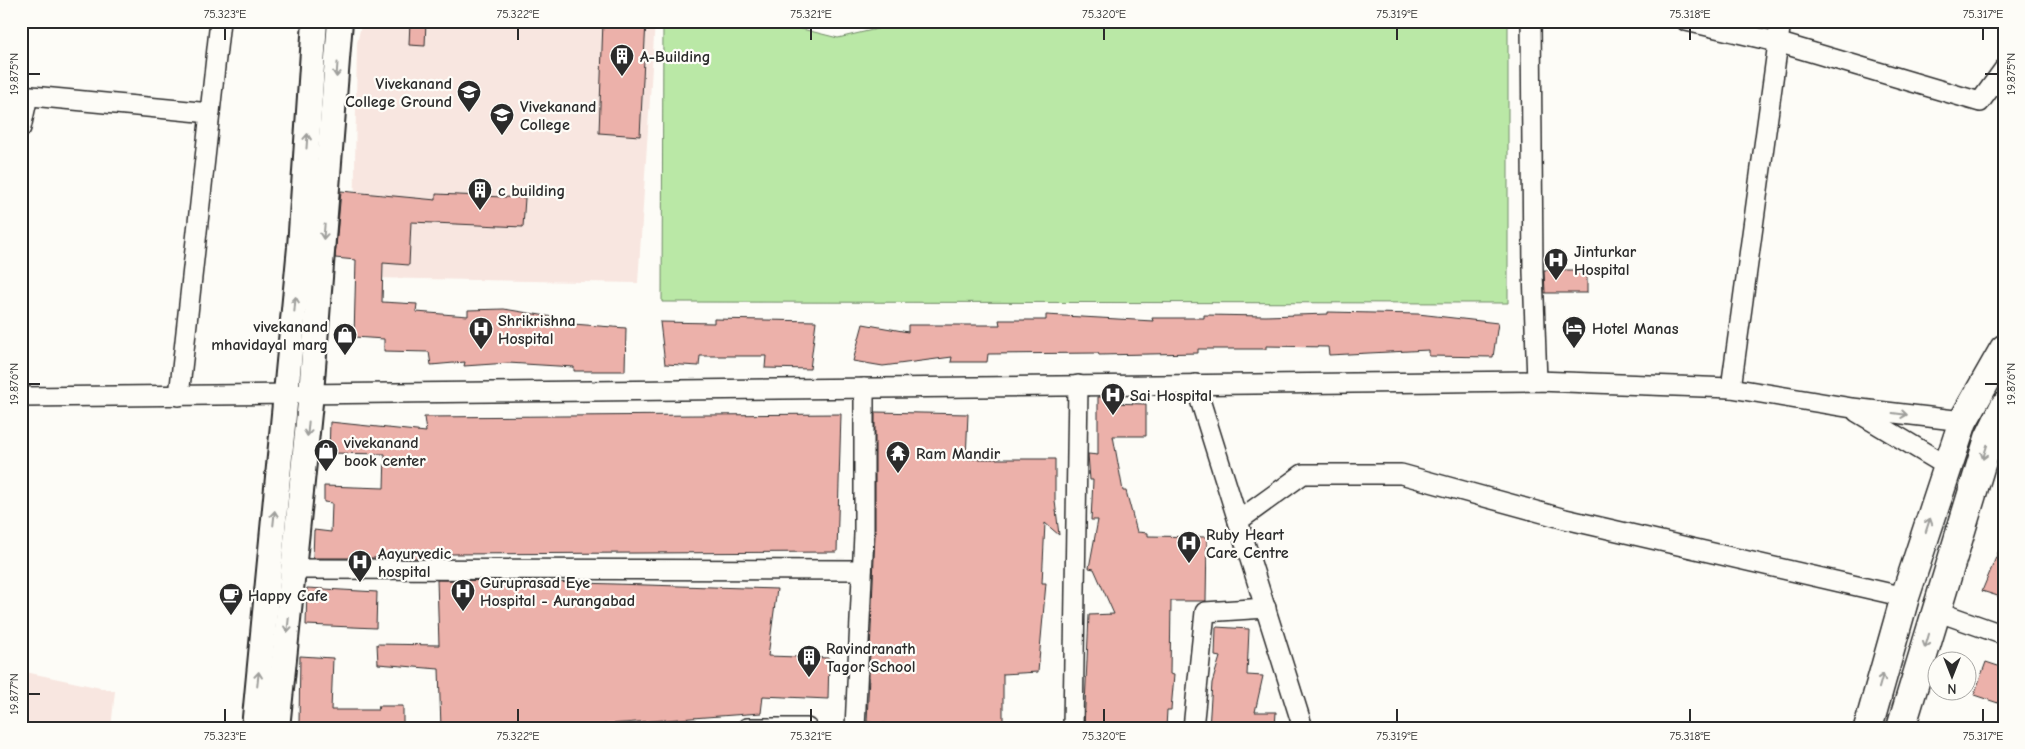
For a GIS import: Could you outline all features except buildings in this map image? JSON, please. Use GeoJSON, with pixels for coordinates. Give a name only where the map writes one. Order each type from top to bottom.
{"type":"FeatureCollection","features":[{"type":"Feature","properties":{"kind":"main road"},"geometry":{"type":"LineString","coordinates":[[1868,728],[1905,597],[1963,421],[2004,349]]}},
{"type":"Feature","properties":{"kind":"main road"},"geometry":{"type":"LineString","coordinates":[[1901,728],[1989,438],[2004,407]]}},
{"type":"Feature","properties":{"kind":"street"},"geometry":{"type":"LineString","coordinates":[[179,396],[220,21]]}},
{"type":"Feature","properties":{"kind":"street"},"geometry":{"type":"LineString","coordinates":[[254,728],[300,247],[315,21]]}},
{"type":"Feature","properties":{"kind":"street"},"geometry":{"type":"LineString","coordinates":[[277,728],[311,393],[340,21]]}},
{"type":"Feature","properties":{"kind":"street"},"geometry":{"type":"LineString","coordinates":[[1531,21],[1533,272],[1537,381]]}},
{"type":"Feature","properties":{"kind":"street"},"geometry":{"type":"LineString","coordinates":[[1686,21],[1778,42],[1980,102],[2004,69]]}},
{"type":"Feature","properties":{"kind":"street"},"geometry":{"type":"LineString","coordinates":[[1731,388],[1781,21]]}},
{"type":"Feature","properties":{"kind":"street"},"geometry":{"type":"LineString","coordinates":[[21,128],[24,96],[210,113]]}},
{"type":"Feature","properties":{"kind":"street"},"geometry":{"type":"LineString","coordinates":[[21,397],[1537,381],[1731,388],[1852,408],[1963,421]]}},
{"type":"Feature","properties":{"kind":"street"},"geometry":{"type":"LineString","coordinates":[[1195,384],[1304,728]]}},
{"type":"Feature","properties":{"kind":"street"},"geometry":{"type":"LineString","coordinates":[[1073,728],[1078,385]]}},
{"type":"Feature","properties":{"kind":"street"},"geometry":{"type":"LineString","coordinates":[[855,728],[862,570],[864,388]]}},
{"type":"Feature","properties":{"kind":"street"},"geometry":{"type":"LineString","coordinates":[[1852,408],[1948,466]]}},
{"type":"Feature","properties":{"kind":"street"},"geometry":{"type":"LineString","coordinates":[[1238,521],[1303,474],[1401,474],[1565,519],[1905,597]]}},
{"type":"Feature","properties":{"kind":"street"},"geometry":{"type":"LineString","coordinates":[[294,569],[862,570]]}},
{"type":"Feature","properties":{"kind":"street"},"geometry":{"type":"LineString","coordinates":[[1193,728],[1205,612],[1266,608]]}},
{"type":"Feature","properties":{"kind":"street"},"geometry":{"type":"LineString","coordinates":[[1936,611],[2004,635]]}},
{"type":"Feature","properties":{"kind":"street"},"geometry":{"type":"LineString","coordinates":[[747,728],[807,728]]}},
{"type":"Feature","properties":{"kind":"shaded area","name":"Vivekanand College"},"geometry":{"type":"Polygon","coordinates":[[[362,21],[655,21],[638,283],[370,278],[354,229],[357,43],[362,21]]]}},
{"type":"Feature","properties":{"kind":"shaded area"},"geometry":{"type":"Polygon","coordinates":[[[21,671],[115,691],[111,728],[21,728],[21,671]]]}},
{"type":"Feature","properties":{"kind":"green space"},"geometry":{"type":"Polygon","coordinates":[[[663,21],[770,21],[838,38],[911,21],[1508,21],[1508,303],[662,302],[663,21]]]}},
{"type":"Feature","properties":{"kind":"place","name":"A-Building"},"geometry":{"type":"Point","coordinates":[622,77]}},
{"type":"Feature","properties":{"kind":"place","name":"Vivekanand College Ground"},"geometry":{"type":"Point","coordinates":[469,113]}},
{"type":"Feature","properties":{"kind":"place","name":"Vivekanand College"},"geometry":{"type":"Point","coordinates":[502,136]}},
{"type":"Feature","properties":{"kind":"place","name":"c building"},"geometry":{"type":"Point","coordinates":[480,211]}},
{"type":"Feature","properties":{"kind":"place","name":"Jinturkar Hospital"},"geometry":{"type":"Point","coordinates":[1556,281]}},
{"type":"Feature","properties":{"kind":"place","name":"Hotel Manas"},"geometry":{"type":"Point","coordinates":[1574,349]}},
{"type":"Feature","properties":{"kind":"place","name":"Shrikrishna Hospital"},"geometry":{"type":"Point","coordinates":[481,350]}},
{"type":"Feature","properties":{"kind":"place","name":"vivekanand mhavidayal marg"},"geometry":{"type":"Point","coordinates":[345,356]}},
{"type":"Feature","properties":{"kind":"place","name":"Sai Hospital"},"geometry":{"type":"Point","coordinates":[1113,416]}},
{"type":"Feature","properties":{"kind":"place","name":"vivekanand book center"},"geometry":{"type":"Point","coordinates":[326,472]}},
{"type":"Feature","properties":{"kind":"place","name":"Ram Mandir"},"geometry":{"type":"Point","coordinates":[898,474]}},
{"type":"Feature","properties":{"kind":"place","name":"Ruby Heart Care Centre"},"geometry":{"type":"Point","coordinates":[1189,564]}},
{"type":"Feature","properties":{"kind":"place","name":"Aayurvedic hospital"},"geometry":{"type":"Point","coordinates":[360,583]}},
{"type":"Feature","properties":{"kind":"place","name":"Guruprasad Eye Hospital - Aurangabad"},"geometry":{"type":"Point","coordinates":[463,612]}},
{"type":"Feature","properties":{"kind":"place","name":"Happy Cafe"},"geometry":{"type":"Point","coordinates":[231,616]}},
{"type":"Feature","properties":{"kind":"place","name":"Ravindranath Tagor School"},"geometry":{"type":"Point","coordinates":[809,678]}}]}
